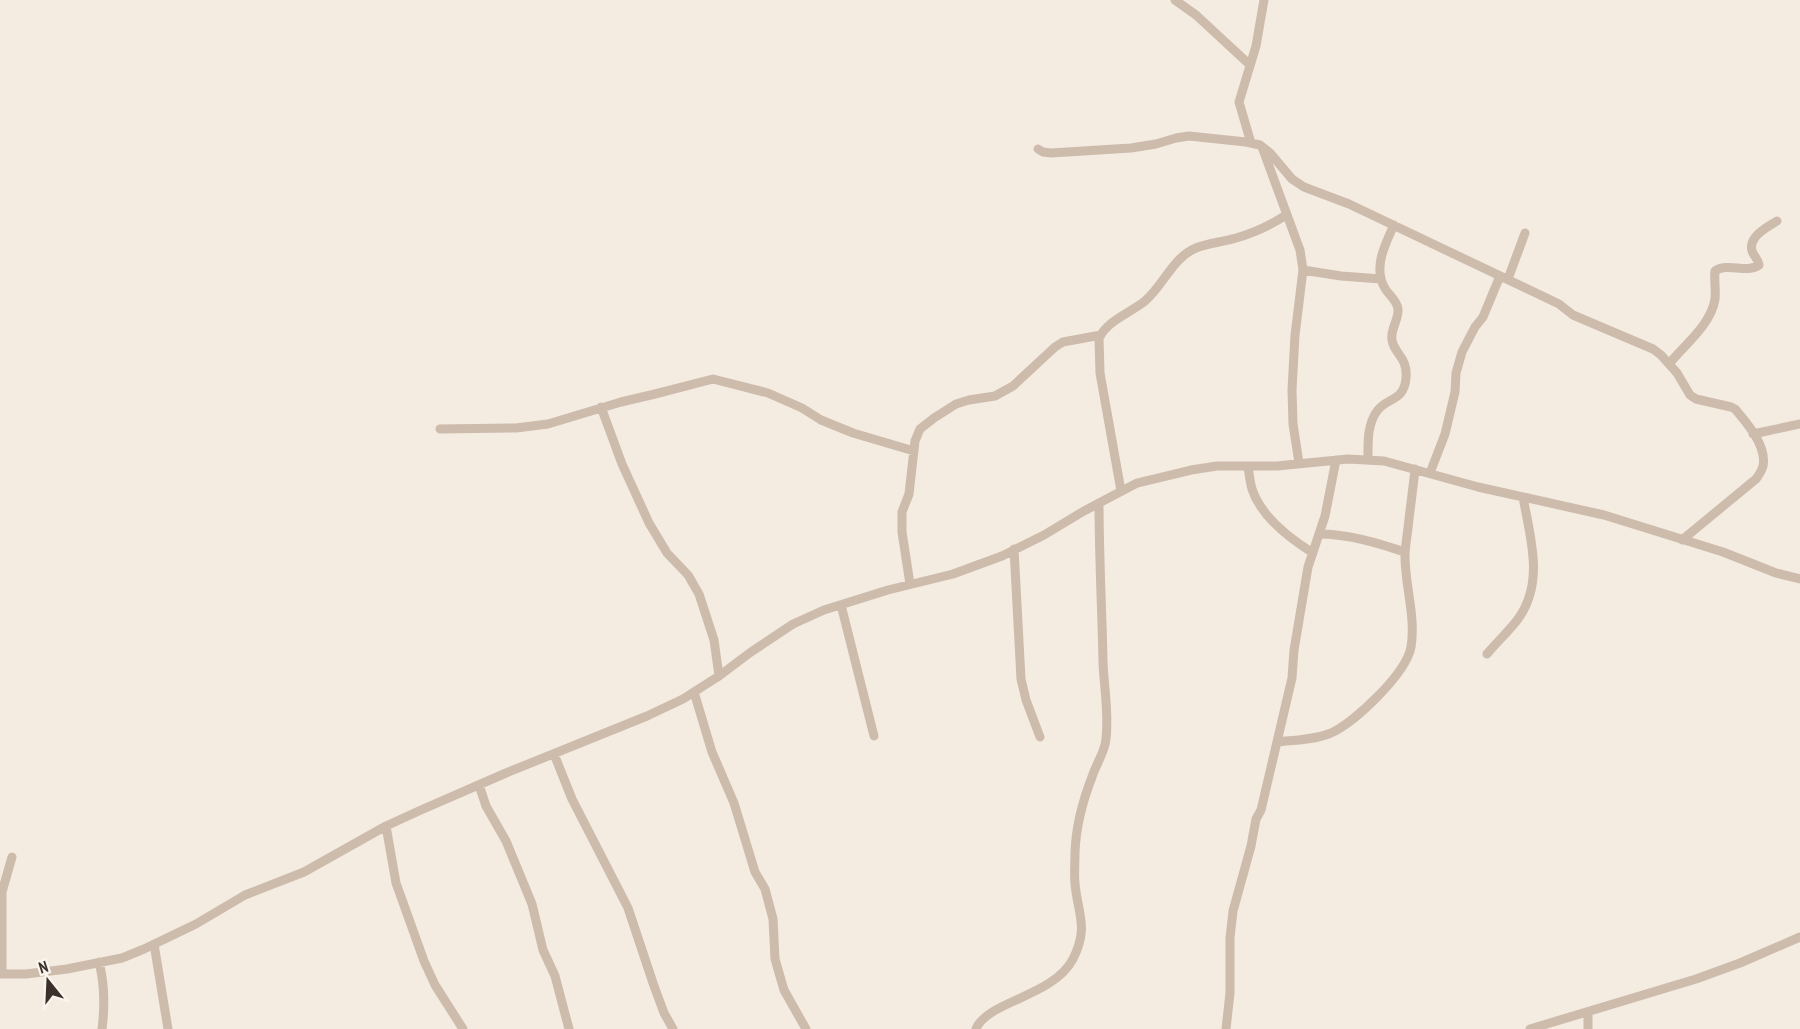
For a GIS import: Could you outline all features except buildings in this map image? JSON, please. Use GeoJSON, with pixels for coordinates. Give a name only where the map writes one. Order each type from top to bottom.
{"type":"FeatureCollection","features":[{"type":"Feature","properties":{"kind":"street"},"geometry":{"type":"LineString","coordinates":[[1175,0],[1196,15],[1250,65]]}},
{"type":"Feature","properties":{"kind":"street"},"geometry":{"type":"LineString","coordinates":[[1251,143],[1239,102],[1260,25],[1264,0]]}},
{"type":"Feature","properties":{"kind":"street"},"geometry":{"type":"LineString","coordinates":[[1038,149],[1051,153],[1102,151],[1156,144],[1189,136],[1251,143],[1270,153],[1292,179],[1304,187],[1349,204],[1559,304],[1573,315],[1653,349],[1670,364],[1690,395],[1696,399],[1731,407],[1738,412],[1759,444],[1763,456],[1763,467],[1756,479],[1682,540]]}},
{"type":"Feature","properties":{"kind":"street"},"geometry":{"type":"LineString","coordinates":[[1262,147],[1300,250],[1303,270],[1295,335],[1292,390],[1294,435],[1299,464]]}},
{"type":"Feature","properties":{"kind":"street"},"geometry":{"type":"LineString","coordinates":[[1121,491],[1100,373],[1099,338],[1114,321],[1146,300],[1181,257],[1196,248],[1238,238],[1273,224],[1286,215]]}},
{"type":"Feature","properties":{"kind":"street"},"geometry":{"type":"LineString","coordinates":[[1670,364],[1711,312],[1715,301],[1715,271],[1722,268],[1750,269],[1759,265],[1758,259],[1752,252],[1752,244],[1756,236],[1777,221]]}},
{"type":"Feature","properties":{"kind":"street"},"geometry":{"type":"LineString","coordinates":[[1368,459],[1370,424],[1378,408],[1397,398],[1403,390],[1406,379],[1404,360],[1392,341],[1392,330],[1398,312],[1397,303],[1381,279],[1381,259],[1394,225]]}},
{"type":"Feature","properties":{"kind":"street"},"geometry":{"type":"LineString","coordinates":[[1430,473],[1445,434],[1462,352],[1483,317],[1525,233]]}},
{"type":"Feature","properties":{"kind":"street"},"geometry":{"type":"LineString","coordinates":[[1303,270],[1381,279]]}},
{"type":"Feature","properties":{"kind":"street"},"geometry":{"type":"LineString","coordinates":[[910,585],[905,556],[902,512],[909,494],[915,441],[921,429],[956,404],[995,396],[1013,386],[1055,347],[1064,342],[1101,335]]}},
{"type":"Feature","properties":{"kind":"street"},"geometry":{"type":"LineString","coordinates":[[440,429],[494,429],[548,424],[601,407],[712,378],[768,393],[802,408],[821,420],[853,433],[914,451]]}},
{"type":"Feature","properties":{"kind":"street"},"geometry":{"type":"LineString","coordinates":[[601,407],[622,464],[650,523],[667,553],[688,575],[699,594],[714,640],[719,676]]}},
{"type":"Feature","properties":{"kind":"street"},"geometry":{"type":"LineString","coordinates":[[1753,434],[1800,424]]}},
{"type":"Feature","properties":{"kind":"street"},"geometry":{"type":"LineString","coordinates":[[1226,1029],[1230,993],[1230,938],[1233,911],[1256,819],[1261,810],[1292,678],[1308,567],[1325,516],[1336,460]]}},
{"type":"Feature","properties":{"kind":"street"},"geometry":{"type":"LineString","coordinates":[[12,857],[2,892],[1,974],[26,974],[122,957],[195,924],[245,895],[303,872],[386,826],[479,785],[647,717],[694,692],[793,624],[841,604],[953,574],[1044,535],[1137,483],[1191,470],[1217,466],[1277,466],[1336,460],[1384,461],[1478,487],[1604,515],[1800,579]]}},
{"type":"Feature","properties":{"kind":"street"},"geometry":{"type":"LineString","coordinates":[[1248,466],[1252,488],[1264,511],[1287,535],[1313,553]]}},
{"type":"Feature","properties":{"kind":"street"},"geometry":{"type":"LineString","coordinates":[[1277,742],[1310,739],[1331,733],[1372,704],[1407,658],[1411,648],[1412,626],[1405,552],[1415,469]]}},
{"type":"Feature","properties":{"kind":"street"},"geometry":{"type":"LineString","coordinates":[[1487,654],[1519,618],[1531,593],[1535,570],[1522,497]]}},
{"type":"Feature","properties":{"kind":"street"},"geometry":{"type":"LineString","coordinates":[[976,1029],[978,1022],[991,1013],[1040,990],[1059,977],[1071,961],[1078,946],[1082,923],[1075,885],[1075,850],[1080,815],[1106,742],[1108,716],[1103,663],[1099,503]]}},
{"type":"Feature","properties":{"kind":"street"},"geometry":{"type":"LineString","coordinates":[[1319,534],[1359,538],[1405,552]]}},
{"type":"Feature","properties":{"kind":"street"},"geometry":{"type":"LineString","coordinates":[[1014,549],[1021,679],[1040,737]]}},
{"type":"Feature","properties":{"kind":"street"},"geometry":{"type":"LineString","coordinates":[[841,604],[874,736]]}},
{"type":"Feature","properties":{"kind":"street"},"geometry":{"type":"LineString","coordinates":[[694,692],[712,752],[734,803],[755,872],[765,889],[773,919],[775,959],[784,990],[806,1029]]}},
{"type":"Feature","properties":{"kind":"street"},"geometry":{"type":"LineString","coordinates":[[554,754],[572,799],[627,908],[664,1013],[674,1029]]}},
{"type":"Feature","properties":{"kind":"street"},"geometry":{"type":"LineString","coordinates":[[479,785],[486,806],[506,841],[527,890],[538,922],[543,950],[555,976],[569,1029]]}},
{"type":"Feature","properties":{"kind":"street"},"geometry":{"type":"LineString","coordinates":[[386,826],[396,884],[424,961],[435,985],[463,1029]]}},
{"type":"Feature","properties":{"kind":"street"},"geometry":{"type":"LineString","coordinates":[[1530,1029],[1696,979],[1800,937]]}},
{"type":"Feature","properties":{"kind":"street"},"geometry":{"type":"LineString","coordinates":[[154,944],[168,1029]]}},
{"type":"Feature","properties":{"kind":"street"},"geometry":{"type":"LineString","coordinates":[[99,962],[104,982],[105,1005],[102,1029]]}},
{"type":"Feature","properties":{"kind":"street"},"geometry":{"type":"LineString","coordinates":[[1588,1012],[1588,1029]]}}]}
